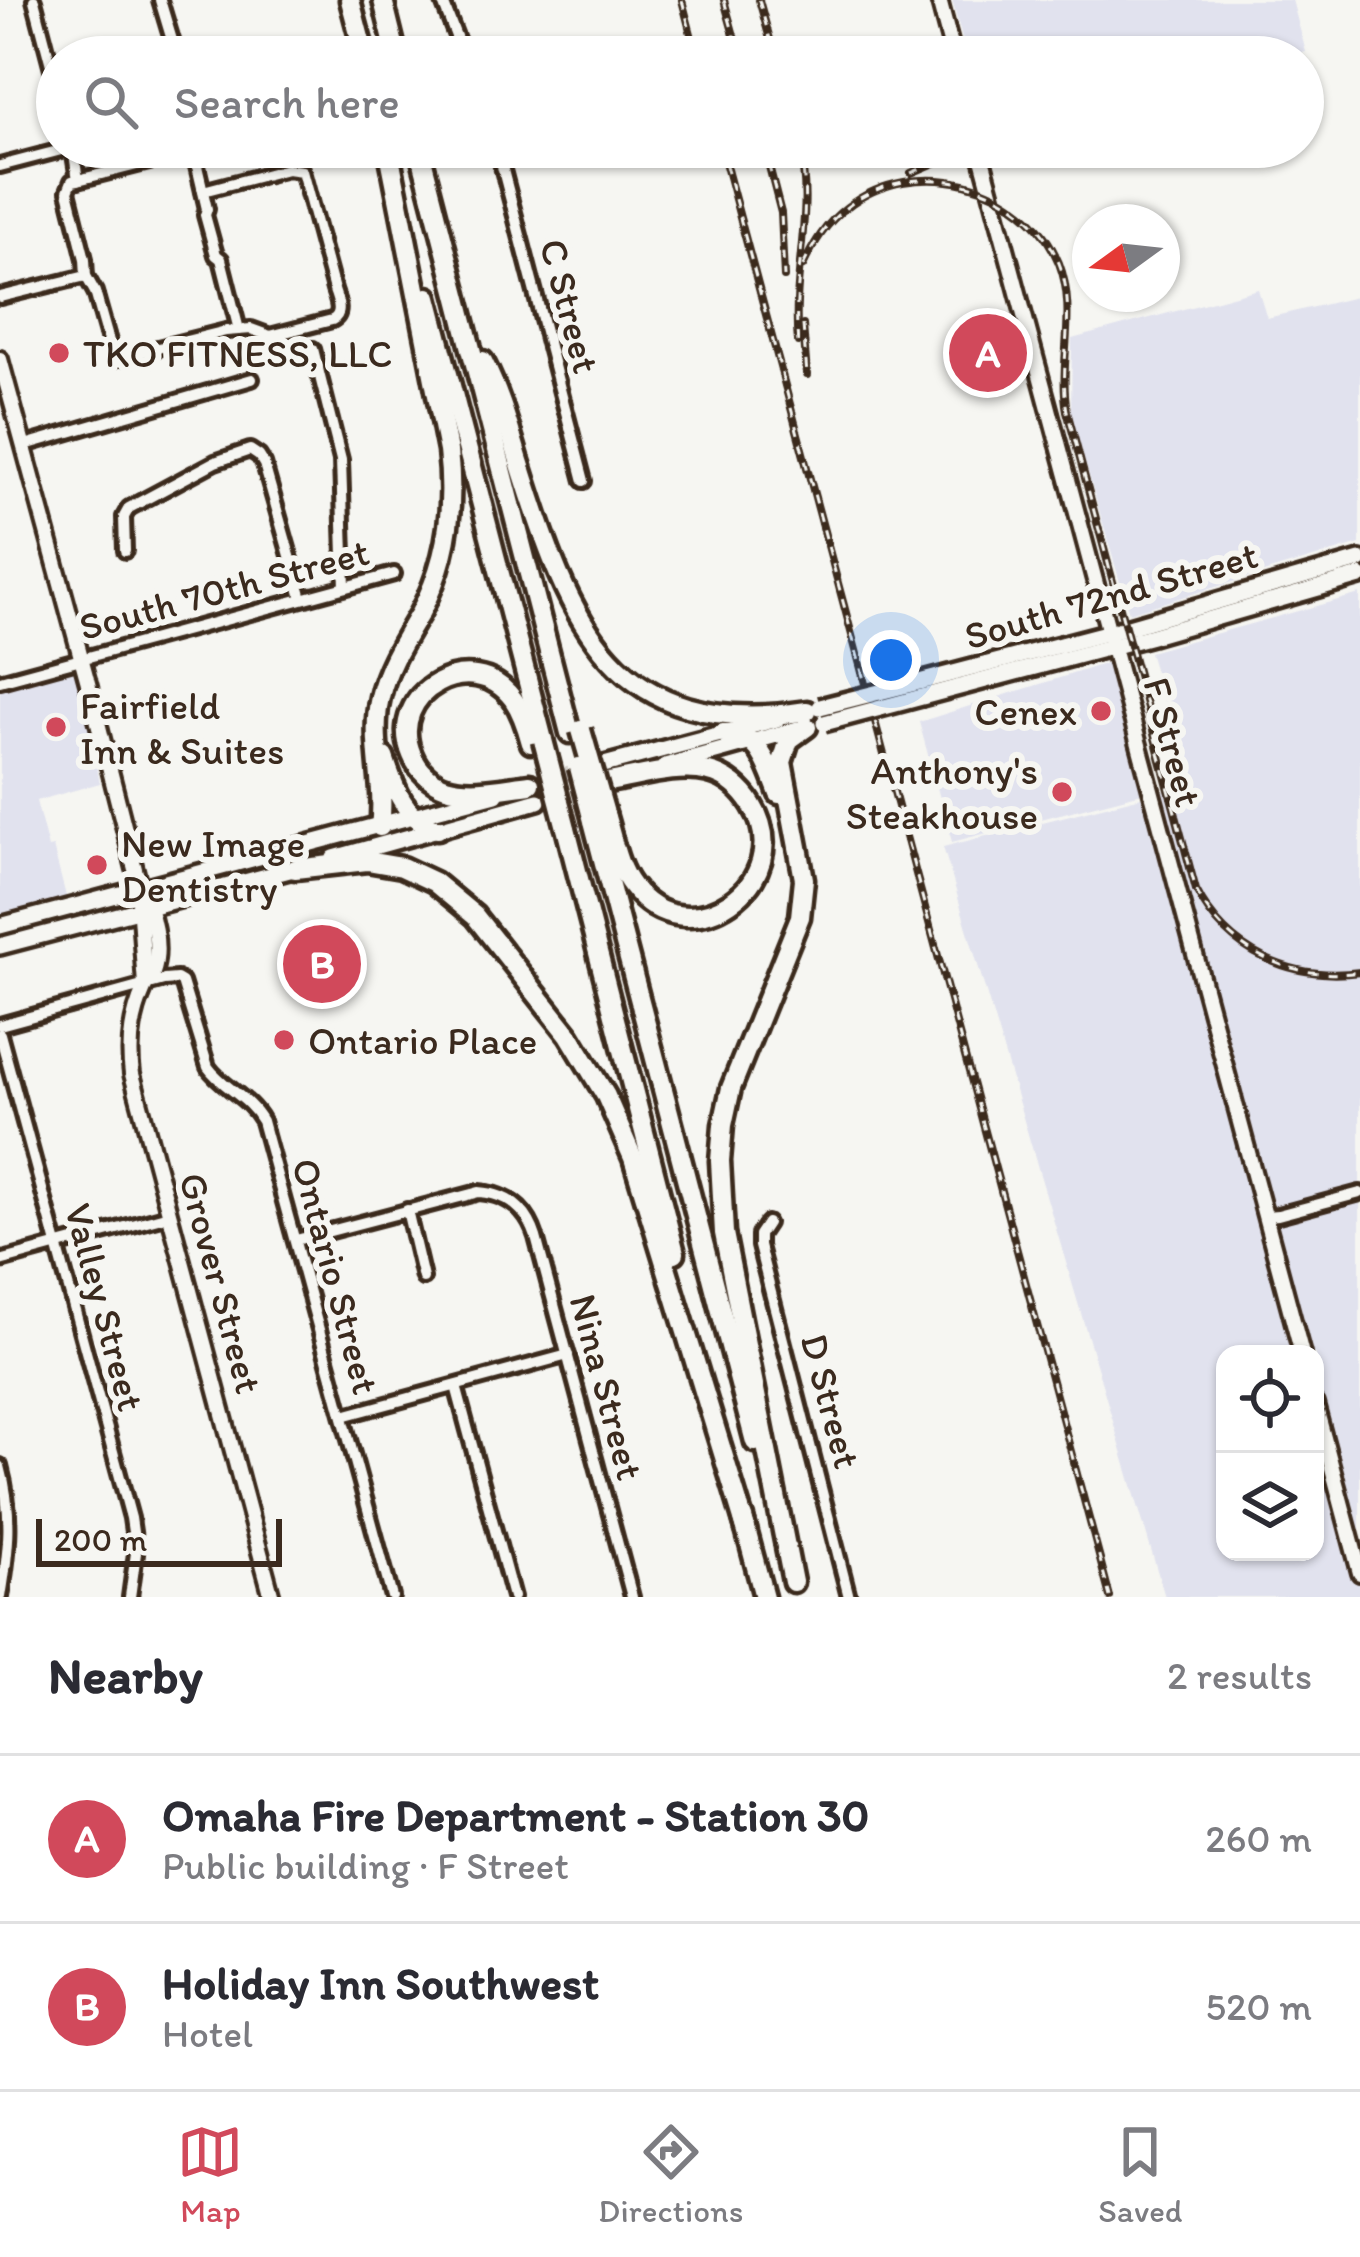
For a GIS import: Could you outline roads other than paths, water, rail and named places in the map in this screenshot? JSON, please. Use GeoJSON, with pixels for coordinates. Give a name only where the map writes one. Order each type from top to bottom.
{"type":"FeatureCollection","features":[{"type":"Feature","properties":{"kind":"highway"},"geometry":{"type":"LineString","coordinates":[[350,0],[359,36]]}},
{"type":"Feature","properties":{"kind":"highway"},"geometry":{"type":"LineString","coordinates":[[383,0],[392,36]]}},
{"type":"Feature","properties":{"kind":"highway"},"geometry":{"type":"LineString","coordinates":[[380,826],[378,708],[384,681],[440,565],[452,494],[448,451],[392,168]]}},
{"type":"Feature","properties":{"kind":"highway"},"geometry":{"type":"LineString","coordinates":[[393,168],[537,741],[764,1597]]}},
{"type":"Feature","properties":{"kind":"highway"},"geometry":{"type":"LineString","coordinates":[[424,168],[600,819],[795,1590]]}},
{"type":"Feature","properties":{"kind":"highway"},"geometry":{"type":"LineString","coordinates":[[461,317],[499,393],[558,571],[600,651],[631,681],[682,707],[740,716],[815,717]]}},
{"type":"Feature","properties":{"kind":"highway"},"geometry":{"type":"LineString","coordinates":[[534,790],[474,790],[440,784],[415,762],[408,744],[408,724],[417,700],[429,687],[445,678],[471,675],[490,680],[509,695],[537,741]]}},
{"type":"Feature","properties":{"kind":"highway"},"geometry":{"type":"LineString","coordinates":[[795,1590],[726,1248],[719,1179],[731,1088],[803,904],[805,879],[782,762],[789,740],[815,717]]}},
{"type":"Feature","properties":{"kind":"highway"},"geometry":{"type":"LineString","coordinates":[[723,733],[740,734],[754,742],[766,762],[805,879]]}},
{"type":"Feature","properties":{"kind":"highway"},"geometry":{"type":"LineString","coordinates":[[377,735],[397,792],[414,818],[438,829]]}},
{"type":"Feature","properties":{"kind":"highway"},"geometry":{"type":"LineString","coordinates":[[600,819],[628,880],[644,899],[671,914],[697,916],[726,907],[746,890],[760,862],[763,836],[758,818],[745,795],[726,779],[691,770],[604,777]]}},
{"type":"Feature","properties":{"kind":"highway"},"geometry":{"type":"LineString","coordinates":[[295,869],[367,861],[403,867],[434,882],[475,916],[568,1035],[606,1096],[632,1158],[746,1528]]}},
{"type":"Feature","properties":{"kind":"main road","name":"South 72nd Street"},"geometry":{"type":"LineString","coordinates":[[1111,639],[1360,560]]}},
{"type":"Feature","properties":{"kind":"main road","name":"South 72nd Street"},"geometry":{"type":"LineString","coordinates":[[604,777],[723,733],[815,717],[1360,576]]}},
{"type":"Feature","properties":{"kind":"main road","name":"South 72nd Street"},"geometry":{"type":"LineString","coordinates":[[604,777],[754,742],[815,717]]}},
{"type":"Feature","properties":{"kind":"main road"},"geometry":{"type":"LineString","coordinates":[[0,926],[534,790]]}},
{"type":"Feature","properties":{"kind":"main road"},"geometry":{"type":"LineString","coordinates":[[0,946],[438,829],[534,790]]}},
{"type":"Feature","properties":{"kind":"street"},"geometry":{"type":"LineString","coordinates":[[34,0],[43,36]]}},
{"type":"Feature","properties":{"kind":"street"},"geometry":{"type":"LineString","coordinates":[[160,0],[171,36]]}},
{"type":"Feature","properties":{"kind":"street"},"geometry":{"type":"LineString","coordinates":[[442,0],[456,36]]}},
{"type":"Feature","properties":{"kind":"street"},"geometry":{"type":"LineString","coordinates":[[939,0],[948,36]]}},
{"type":"Feature","properties":{"kind":"street"},"geometry":{"type":"LineString","coordinates":[[0,166],[36,157]]}},
{"type":"Feature","properties":{"kind":"street"},"geometry":{"type":"LineString","coordinates":[[76,168],[78,180]]}},
{"type":"Feature","properties":{"kind":"street"},"geometry":{"type":"LineString","coordinates":[[122,168],[72,181],[68,191],[86,276],[114,358],[239,330],[270,336],[338,316],[299,170],[203,191]]}},
{"type":"Feature","properties":{"kind":"street"},"geometry":{"type":"LineString","coordinates":[[197,168],[239,330]]}},
{"type":"Feature","properties":{"kind":"street","name":"C Street"},"geometry":{"type":"LineString","coordinates":[[502,168],[584,481]]}},
{"type":"Feature","properties":{"kind":"street","name":"F Street"},"geometry":{"type":"LineString","coordinates":[[985,168],[1300,1345]]}},
{"type":"Feature","properties":{"kind":"street"},"geometry":{"type":"LineString","coordinates":[[0,297],[86,276]]}},
{"type":"Feature","properties":{"kind":"street"},"geometry":{"type":"LineString","coordinates":[[313,350],[341,457],[344,586]]}},
{"type":"Feature","properties":{"kind":"street","name":"Grover Street"},"geometry":{"type":"LineString","coordinates":[[0,359],[155,940],[154,967],[134,1020],[130,1063],[272,1597]]}},
{"type":"Feature","properties":{"kind":"street"},"geometry":{"type":"LineString","coordinates":[[25,445],[252,380]]}},
{"type":"Feature","properties":{"kind":"street"},"geometry":{"type":"LineString","coordinates":[[125,551],[129,508],[250,450],[264,464],[302,598]]}},
{"type":"Feature","properties":{"kind":"street","name":"South 70th Street"},"geometry":{"type":"LineString","coordinates":[[0,681],[394,574]]}},
{"type":"Feature","properties":{"kind":"street","name":"Ontario Street"},"geometry":{"type":"LineString","coordinates":[[145,985],[182,982],[208,1067],[252,1105],[262,1121],[392,1597]]}},
{"type":"Feature","properties":{"kind":"street"},"geometry":{"type":"LineString","coordinates":[[0,1025],[145,985]]}},
{"type":"Feature","properties":{"kind":"street","name":"Valley Street"},"geometry":{"type":"LineString","coordinates":[[0,1034],[131,1518],[136,1553],[130,1597]]}},
{"type":"Feature","properties":{"kind":"street","name":"Nina Street"},"geometry":{"type":"LineString","coordinates":[[406,1210],[478,1192],[494,1193],[510,1200],[532,1225],[632,1597]]}},
{"type":"Feature","properties":{"kind":"street"},"geometry":{"type":"LineString","coordinates":[[1266,1216],[1360,1193]]}},
{"type":"Feature","properties":{"kind":"street"},"geometry":{"type":"LineString","coordinates":[[296,1240],[406,1210],[423,1278]]}},
{"type":"Feature","properties":{"kind":"street"},"geometry":{"type":"LineString","coordinates":[[0,1261],[169,1215]]}},
{"type":"Feature","properties":{"kind":"street","name":"D Street"},"geometry":{"type":"LineString","coordinates":[[767,1222],[759,1246],[849,1597]]}},
{"type":"Feature","properties":{"kind":"street"},"geometry":{"type":"LineString","coordinates":[[343,1416],[568,1355]]}},
{"type":"Feature","properties":{"kind":"street"},"geometry":{"type":"LineString","coordinates":[[456,1386],[513,1597]]}},
{"type":"Feature","properties":{"kind":"street"},"geometry":{"type":"LineString","coordinates":[[1324,1438],[1360,1574]]}},
{"type":"Feature","properties":{"kind":"street"},"geometry":{"type":"LineString","coordinates":[[0,1466],[10,1532],[1,1597]]}},
{"type":"Feature","properties":{"kind":"tunnel"},"geometry":{"type":"LineString","coordinates":[[533,784],[591,768]]}},
{"type":"Feature","properties":{"kind":"railway"},"geometry":{"type":"LineString","coordinates":[[682,0],[691,36]]}},
{"type":"Feature","properties":{"kind":"railway"},"geometry":{"type":"LineString","coordinates":[[724,0],[734,36]]}},
{"type":"Feature","properties":{"kind":"railway"},"geometry":{"type":"LineString","coordinates":[[759,0],[769,36]]}},
{"type":"Feature","properties":{"kind":"railway"},"geometry":{"type":"LineString","coordinates":[[727,168],[1110,1597]]}},
{"type":"Feature","properties":{"kind":"railway"},"geometry":{"type":"LineString","coordinates":[[769,168],[781,213],[784,277]]}},
{"type":"Feature","properties":{"kind":"railway"},"geometry":{"type":"LineString","coordinates":[[798,342],[802,168]]}},
{"type":"Feature","properties":{"kind":"railway"},"geometry":{"type":"LineString","coordinates":[[911,173],[923,168]]}},
{"type":"Feature","properties":{"kind":"railway"},"geometry":{"type":"LineString","coordinates":[[803,266],[821,234],[847,207],[874,191],[904,182],[966,184],[995,195],[1022,212],[1043,235],[1059,263],[1067,300],[1067,411],[1196,890],[1226,931],[1265,958],[1310,972],[1360,972]]}},
{"type":"Feature","properties":{"kind":"railway"},"geometry":{"type":"LineString","coordinates":[[803,325],[807,375]]}},
{"type":"Feature","properties":{"kind":"place","name":"TKO FITNESS, LLC"},"geometry":{"type":"Point","coordinates":[59,353]}},
{"type":"Feature","properties":{"kind":"place","name":"Omaha Fire Department - Station 30"},"geometry":{"type":"Point","coordinates":[988,353]}},
{"type":"Feature","properties":{"kind":"place","name":"Cenex"},"geometry":{"type":"Point","coordinates":[1101,711]}},
{"type":"Feature","properties":{"kind":"place","name":"Fairfield Inn & Suites"},"geometry":{"type":"Point","coordinates":[56,727]}},
{"type":"Feature","properties":{"kind":"place","name":"Anthony's Steakhouse"},"geometry":{"type":"Point","coordinates":[1062,792]}},
{"type":"Feature","properties":{"kind":"place","name":"New Image Dentistry"},"geometry":{"type":"Point","coordinates":[97,865]}},
{"type":"Feature","properties":{"kind":"place","name":"Holiday Inn Southwest"},"geometry":{"type":"Point","coordinates":[322,964]}},
{"type":"Feature","properties":{"kind":"place","name":"Ontario Place"},"geometry":{"type":"Point","coordinates":[284,1040]}}]}
